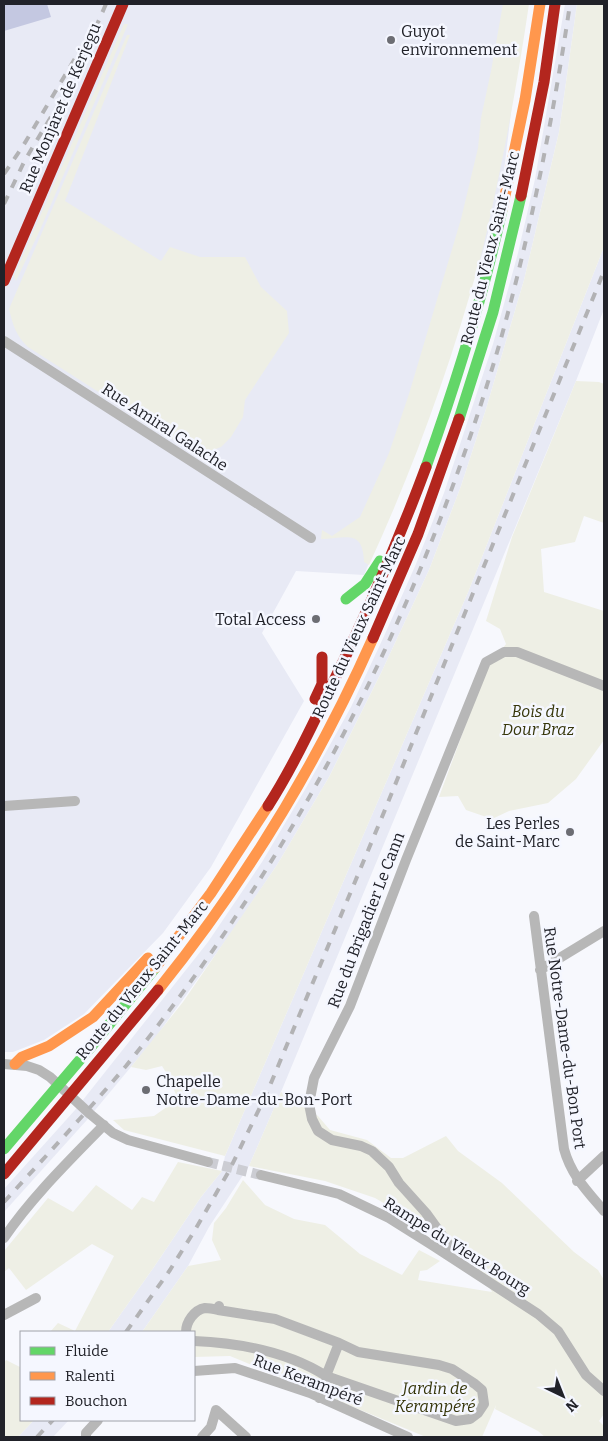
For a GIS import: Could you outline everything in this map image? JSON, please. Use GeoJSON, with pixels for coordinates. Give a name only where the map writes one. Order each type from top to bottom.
{"type":"FeatureCollection","features":[{"type":"Feature","properties":{"kind":"main road","name":"Rue Monjaret de Kerjegu"},"geometry":{"type":"LineString","coordinates":[[4,281],[123,4]]}},
{"type":"Feature","properties":{"kind":"main road","name":"Route du Vieux Saint-Marc"},"geometry":{"type":"LineString","coordinates":[[4,1149],[142,985],[240,848],[295,761],[356,637],[403,526],[459,369],[502,213],[521,122],[540,4]]}},
{"type":"Feature","properties":{"kind":"main road","name":"Route du Vieux Saint-Marc"},"geometry":{"type":"LineString","coordinates":[[4,1174],[172,974],[230,893],[278,820],[304,776],[329,731],[370,646],[420,532],[476,371],[522,197],[538,116],[555,4]]}},
{"type":"Feature","properties":{"kind":"main road"},"geometry":{"type":"LineString","coordinates":[[346,599],[365,584],[403,526]]}},
{"type":"Feature","properties":{"kind":"main road"},"geometry":{"type":"LineString","coordinates":[[9,1064],[43,1049],[93,1017],[164,941],[240,848],[322,684],[322,657]]}},
{"type":"Feature","properties":{"kind":"street","name":"Rue Amiral Galache"},"geometry":{"type":"LineString","coordinates":[[4,341],[310,538]]}},
{"type":"Feature","properties":{"kind":"street","name":"Rue du Brigadier Le Cann"},"geometry":{"type":"LineString","coordinates":[[446,1254],[449,1245],[426,1213],[398,1183],[389,1166],[372,1152],[361,1146],[332,1140],[318,1131],[312,1119],[309,1104],[314,1078],[350,1006],[406,860],[486,662],[504,652],[517,652],[604,686]]}},
{"type":"Feature","properties":{"kind":"street"},"geometry":{"type":"LineString","coordinates":[[4,806],[75,801]]}},
{"type":"Feature","properties":{"kind":"street","name":"Rue Notre-Dame-du-Bon Port"},"geometry":{"type":"LineString","coordinates":[[534,916],[564,1149],[571,1170],[578,1181],[604,1211]]}},
{"type":"Feature","properties":{"kind":"street"},"geometry":{"type":"LineString","coordinates":[[540,970],[604,931]]}},
{"type":"Feature","properties":{"kind":"street"},"geometry":{"type":"LineString","coordinates":[[9,1064],[33,1068],[50,1078],[114,1133],[128,1140],[208,1162]]}},
{"type":"Feature","properties":{"kind":"street"},"geometry":{"type":"LineString","coordinates":[[4,1238],[13,1224],[104,1125]]}},
{"type":"Feature","properties":{"kind":"street"},"geometry":{"type":"LineString","coordinates":[[578,1181],[604,1156]]}},
{"type":"Feature","properties":{"kind":"street","name":"Rampe du Vieux Bourg"},"geometry":{"type":"LineString","coordinates":[[262,1175],[339,1194],[388,1218],[446,1254],[538,1314],[558,1331],[586,1375],[604,1391]]}},
{"type":"Feature","properties":{"kind":"street"},"geometry":{"type":"LineString","coordinates":[[4,1315],[36,1298]]}},
{"type":"Feature","properties":{"kind":"street"},"geometry":{"type":"LineString","coordinates":[[186,1331],[186,1327],[195,1312],[205,1308],[218,1308],[275,1319],[340,1343],[358,1352],[439,1365],[452,1369],[482,1390],[484,1404],[470,1420],[456,1422],[326,1376],[307,1364],[280,1354],[251,1347],[195,1341]]}},
{"type":"Feature","properties":{"kind":"street"},"geometry":{"type":"LineString","coordinates":[[319,1398],[340,1343]]}},
{"type":"Feature","properties":{"kind":"street","name":"Rue Kerampéré"},"geometry":{"type":"LineString","coordinates":[[195,1371],[235,1368],[310,1393],[408,1437]]}},
{"type":"Feature","properties":{"kind":"street"},"geometry":{"type":"LineString","coordinates":[[202,1437],[211,1426],[216,1410],[246,1437]]}},
{"type":"Feature","properties":{"kind":"street"},"geometry":{"type":"LineString","coordinates":[[86,1437],[86,1433],[97,1421]]}},
{"type":"Feature","properties":{"kind":"shaded area"},"geometry":{"type":"Polygon","coordinates":[[[4,4],[524,4],[503,179],[482,255],[407,474],[364,575],[296,571],[262,633],[304,701],[211,867],[163,933],[84,1014],[44,1040],[13,1052],[4,1052],[4,4]]]}},
{"type":"Feature","properties":{"kind":"shaded area"},"geometry":{"type":"Polygon","coordinates":[[[565,4],[577,4],[559,132],[524,280],[461,486],[429,570],[381,673],[329,777],[277,865],[231,933],[155,1038],[86,1121],[4,1212],[4,1189],[75,1110],[208,942],[262,862],[351,707],[385,634],[416,564],[444,493],[493,344],[518,253],[535,179],[565,4]]]}},
{"type":"Feature","properties":{"kind":"shaded area"},"geometry":{"type":"Polygon","coordinates":[[[604,247],[604,309],[576,381],[249,1166],[209,1227],[188,1266],[143,1331],[109,1331],[201,1197],[222,1171],[225,1156],[469,590],[604,247]]]}},
{"type":"Feature","properties":{"kind":"shaded area"},"geometry":{"type":"Polygon","coordinates":[[[33,1421],[68,1421],[53,1437],[18,1437],[33,1421]]]}},
{"type":"Feature","properties":{"kind":"green space"},"geometry":{"type":"Polygon","coordinates":[[[503,4],[529,4],[508,132],[479,263],[456,340],[430,416],[401,491],[369,565],[364,562],[363,551],[356,540],[345,537],[321,539],[322,530],[332,536],[360,517],[389,453],[409,394],[461,219],[478,148],[481,118],[503,4]]]}},
{"type":"Feature","properties":{"kind":"green space"},"geometry":{"type":"Polygon","coordinates":[[[577,4],[604,4],[604,247],[469,590],[225,1156],[124,1130],[113,1120],[154,1116],[178,1099],[162,1066],[146,1070],[131,1067],[183,1002],[277,865],[329,777],[381,673],[429,570],[461,486],[524,280],[559,132],[577,4]]]}},
{"type":"Feature","properties":{"kind":"green space"},"geometry":{"type":"Polygon","coordinates":[[[124,24],[128,24],[40,230],[16,281],[14,276],[124,24]]]}},
{"type":"Feature","properties":{"kind":"green space"},"geometry":{"type":"Polygon","coordinates":[[[127,35],[130,35],[65,201],[161,261],[170,247],[200,257],[245,257],[261,287],[287,311],[289,333],[245,400],[243,417],[231,437],[221,447],[210,451],[201,452],[188,449],[28,347],[16,330],[9,309],[127,35]]]}},
{"type":"Feature","properties":{"kind":"green space","name":"Bois du Dour Braz"},"geometry":{"type":"Polygon","coordinates":[[[576,381],[604,384],[604,523],[584,516],[575,542],[541,549],[544,592],[604,611],[604,740],[576,779],[548,803],[509,811],[492,819],[466,810],[458,796],[439,797],[486,670],[506,644],[500,629],[486,621],[512,537],[576,381]]]}},
{"type":"Feature","properties":{"kind":"green space","name":"Jardin de Kerampéré"},"geometry":{"type":"Polygon","coordinates":[[[281,1092],[318,1116],[330,1130],[367,1140],[391,1158],[403,1158],[446,1136],[458,1151],[502,1183],[574,1252],[598,1270],[604,1280],[604,1414],[599,1421],[604,1426],[604,1437],[545,1437],[538,1431],[495,1409],[496,1405],[482,1437],[426,1437],[230,1356],[195,1357],[195,1331],[143,1331],[188,1266],[221,1260],[212,1240],[214,1223],[226,1208],[243,1180],[265,1205],[294,1219],[325,1225],[360,1254],[402,1275],[419,1250],[440,1261],[427,1270],[420,1271],[418,1280],[492,1292],[467,1251],[449,1249],[430,1230],[375,1198],[325,1181],[249,1166],[281,1092]]]}},
{"type":"Feature","properties":{"kind":"green space"},"geometry":{"type":"Polygon","coordinates":[[[178,1162],[222,1171],[201,1197],[109,1331],[75,1331],[114,1256],[92,1244],[26,1290],[9,1268],[4,1272],[4,1251],[48,1198],[73,1212],[96,1185],[132,1210],[142,1197],[154,1202],[178,1162]]]}},
{"type":"Feature","properties":{"kind":"green space"},"geometry":{"type":"Polygon","coordinates":[[[58,1323],[75,1331],[51,1331],[58,1323]]]}},
{"type":"Feature","properties":{"kind":"green space"},"geometry":{"type":"Polygon","coordinates":[[[6,1360],[20,1367],[20,1421],[33,1421],[18,1437],[4,1436],[4,1363],[6,1360]]]}},
{"type":"Feature","properties":{"kind":"water"},"geometry":{"type":"Polygon","coordinates":[[[4,4],[47,4],[51,17],[4,31],[4,4]]]}},
{"type":"Feature","properties":{"kind":"tunnel"},"geometry":{"type":"LineString","coordinates":[[208,1162],[261,1175]]}},
{"type":"Feature","properties":{"kind":"railway"},"geometry":{"type":"LineString","coordinates":[[4,204],[25,160],[72,82],[106,4]]}},
{"type":"Feature","properties":{"kind":"railway"},"geometry":{"type":"LineString","coordinates":[[4,1202],[126,1066],[182,994],[221,938],[277,852],[317,783],[389,641],[450,493],[500,342],[522,258],[540,174],[570,4]]}},
{"type":"Feature","properties":{"kind":"railway"},"geometry":{"type":"LineString","coordinates":[[4,174],[23,146],[77,55]]}},
{"type":"Feature","properties":{"kind":"railway"},"geometry":{"type":"LineString","coordinates":[[127,1331],[170,1270],[195,1230],[229,1171],[266,1095],[382,817],[604,271]]}},
{"type":"Feature","properties":{"kind":"railway"},"geometry":{"type":"LineString","coordinates":[[37,1437],[52,1421]]}},
{"type":"Feature","properties":{"kind":"traffic: fast"},"geometry":{"type":"LineString","coordinates":[[459,419],[493,312],[521,196]]}},
{"type":"Feature","properties":{"kind":"traffic: fast"},"geometry":{"type":"LineString","coordinates":[[426,467],[468,340],[502,210]]}},
{"type":"Feature","properties":{"kind":"traffic: fast"},"geometry":{"type":"LineString","coordinates":[[346,599],[365,584],[380,561]]}},
{"type":"Feature","properties":{"kind":"traffic: fast"},"geometry":{"type":"LineString","coordinates":[[4,1149],[155,968]]}},
{"type":"Feature","properties":{"kind":"traffic: slow"},"geometry":{"type":"LineString","coordinates":[[502,210],[525,100],[540,4]]}},
{"type":"Feature","properties":{"kind":"traffic: slow"},"geometry":{"type":"LineString","coordinates":[[158,990],[220,907],[277,821],[328,731],[373,638]]}},
{"type":"Feature","properties":{"kind":"traffic: slow"},"geometry":{"type":"LineString","coordinates":[[155,968],[211,893],[268,806]]}},
{"type":"Feature","properties":{"kind":"traffic: slow"},"geometry":{"type":"LineString","coordinates":[[15,1064],[22,1057],[49,1046],[93,1017],[148,958]]}},
{"type":"Feature","properties":{"kind":"traffic: jam"},"geometry":{"type":"LineString","coordinates":[[4,281],[123,4]]}},
{"type":"Feature","properties":{"kind":"traffic: jam"},"geometry":{"type":"LineString","coordinates":[[521,196],[544,82],[555,4]]}},
{"type":"Feature","properties":{"kind":"traffic: jam"},"geometry":{"type":"LineString","coordinates":[[373,638],[418,534],[459,419]]}},
{"type":"Feature","properties":{"kind":"traffic: jam"},"geometry":{"type":"LineString","coordinates":[[268,806],[299,751],[354,639],[392,554],[426,467]]}},
{"type":"Feature","properties":{"kind":"traffic: jam"},"geometry":{"type":"LineString","coordinates":[[315,699],[322,684],[322,657]]}},
{"type":"Feature","properties":{"kind":"traffic: jam"},"geometry":{"type":"LineString","coordinates":[[4,1174],[158,990]]}},
{"type":"Feature","properties":{"kind":"place","name":"Guyot environnement"},"geometry":{"type":"Point","coordinates":[391,40]}},
{"type":"Feature","properties":{"kind":"place","name":"Total Access"},"geometry":{"type":"Point","coordinates":[316,619]}},
{"type":"Feature","properties":{"kind":"place","name":"Les Perles de Saint-Marc"},"geometry":{"type":"Point","coordinates":[570,832]}},
{"type":"Feature","properties":{"kind":"place","name":"Chapelle Notre-Dame-du-Bon-Port"},"geometry":{"type":"Point","coordinates":[146,1090]}}]}
